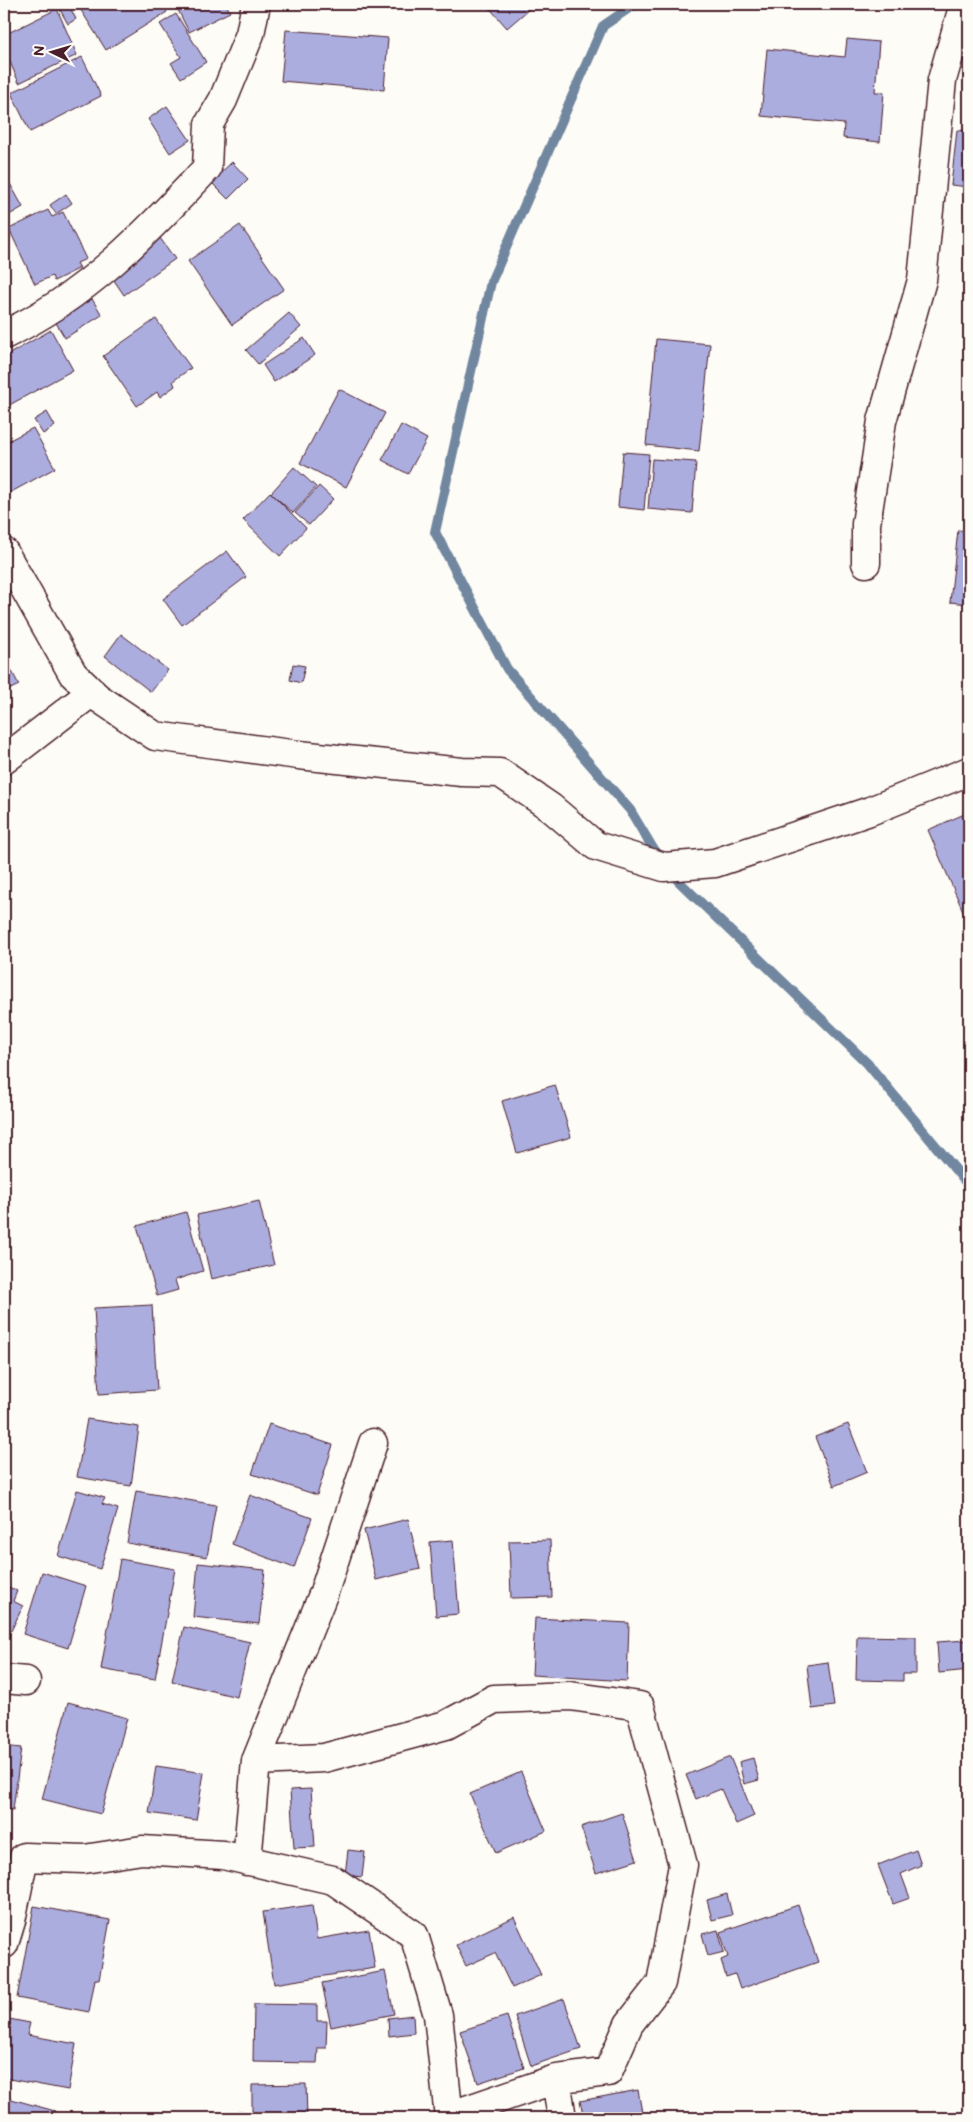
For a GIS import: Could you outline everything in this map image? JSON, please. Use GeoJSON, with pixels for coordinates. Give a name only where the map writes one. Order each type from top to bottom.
{"type":"FeatureCollection","features":[{"type":"Feature","properties":{"kind":"street"},"geometry":{"type":"LineString","coordinates":[[4,335],[32,322],[105,271],[156,223],[207,168],[209,124],[223,100],[250,34],[256,4]]}},
{"type":"Feature","properties":{"kind":"street"},"geometry":{"type":"LineString","coordinates":[[866,563],[866,524],[882,421],[922,280],[942,80],[964,4]]}},
{"type":"Feature","properties":{"kind":"street"},"geometry":{"type":"LineString","coordinates":[[4,552],[73,674],[92,692],[155,736],[299,756],[462,772],[500,773],[550,806],[596,846],[664,867],[716,863],[870,811],[969,771]]}},
{"type":"Feature","properties":{"kind":"street"},"geometry":{"type":"LineString","coordinates":[[4,760],[92,692]]}},
{"type":"Feature","properties":{"kind":"street"},"geometry":{"type":"LineString","coordinates":[[247,1861],[256,1761],[324,1592],[373,1443]]}},
{"type":"Feature","properties":{"kind":"street"},"geometry":{"type":"LineString","coordinates":[[4,1944],[11,1921],[14,1857],[84,1858],[142,1850],[223,1855],[333,1880],[414,1935],[438,2015],[449,2117],[556,2079],[608,2072],[629,2024],[661,1983],[683,1865],[640,1706],[570,1696],[494,1699],[446,1725],[324,1758],[256,1761]]}},
{"type":"Feature","properties":{"kind":"street"},"geometry":{"type":"LineString","coordinates":[[556,2079],[562,2118]]}},
{"type":"Feature","properties":{"kind":"building"},"geometry":{"type":"Polygon","coordinates":[[[68,4],[76,19],[68,24],[59,8],[68,4]]]}},
{"type":"Feature","properties":{"kind":"building"},"geometry":{"type":"Polygon","coordinates":[[[77,4],[163,4],[167,12],[106,50],[77,4]]]}},
{"type":"Feature","properties":{"kind":"building"},"geometry":{"type":"Polygon","coordinates":[[[175,4],[226,4],[230,12],[189,32],[175,4]]]}},
{"type":"Feature","properties":{"kind":"building"},"geometry":{"type":"Polygon","coordinates":[[[486,4],[535,4],[507,28],[486,4]]]}},
{"type":"Feature","properties":{"kind":"building"},"geometry":{"type":"Polygon","coordinates":[[[890,4],[922,4],[921,9],[890,4]]]}},
{"type":"Feature","properties":{"kind":"building"},"geometry":{"type":"Polygon","coordinates":[[[57,9],[77,55],[19,83],[4,48],[4,35],[57,9]]]}},
{"type":"Feature","properties":{"kind":"building"},"geometry":{"type":"Polygon","coordinates":[[[176,14],[206,62],[181,78],[171,63],[181,57],[160,24],[176,14]]]}},
{"type":"Feature","properties":{"kind":"building"},"geometry":{"type":"Polygon","coordinates":[[[286,30],[388,38],[384,90],[281,81],[286,30]]]}},
{"type":"Feature","properties":{"kind":"building"},"geometry":{"type":"Polygon","coordinates":[[[847,39],[879,42],[875,92],[884,92],[880,142],[843,138],[844,124],[761,116],[767,49],[845,57],[847,39]]]}},
{"type":"Feature","properties":{"kind":"building"},"geometry":{"type":"Polygon","coordinates":[[[82,57],[101,96],[30,132],[11,93],[82,57]]]}},
{"type":"Feature","properties":{"kind":"building"},"geometry":{"type":"Polygon","coordinates":[[[167,106],[190,140],[170,153],[148,119],[167,106]]]}},
{"type":"Feature","properties":{"kind":"building"},"geometry":{"type":"Polygon","coordinates":[[[957,130],[969,131],[969,187],[951,185],[957,130]]]}},
{"type":"Feature","properties":{"kind":"building"},"geometry":{"type":"Polygon","coordinates":[[[232,162],[248,179],[228,199],[211,182],[232,162]]]}},
{"type":"Feature","properties":{"kind":"building"},"geometry":{"type":"Polygon","coordinates":[[[4,173],[23,207],[4,218],[4,173]]]}},
{"type":"Feature","properties":{"kind":"building"},"geometry":{"type":"Polygon","coordinates":[[[66,194],[72,203],[56,214],[50,205],[66,194]]]}},
{"type":"Feature","properties":{"kind":"building"},"geometry":{"type":"Polygon","coordinates":[[[48,210],[52,217],[63,212],[86,259],[77,263],[80,268],[54,281],[52,276],[35,284],[9,229],[48,210]]]}},
{"type":"Feature","properties":{"kind":"building"},"geometry":{"type":"Polygon","coordinates":[[[240,225],[284,289],[232,325],[188,261],[240,225]]]}},
{"type":"Feature","properties":{"kind":"building"},"geometry":{"type":"Polygon","coordinates":[[[160,238],[175,259],[124,295],[109,273],[160,238]]]}},
{"type":"Feature","properties":{"kind":"building"},"geometry":{"type":"Polygon","coordinates":[[[92,299],[102,315],[65,338],[55,321],[92,299]]]}},
{"type":"Feature","properties":{"kind":"building"},"geometry":{"type":"Polygon","coordinates":[[[289,313],[301,327],[258,364],[246,350],[289,313]]]}},
{"type":"Feature","properties":{"kind":"building"},"geometry":{"type":"Polygon","coordinates":[[[156,319],[191,368],[173,381],[175,386],[160,397],[157,392],[137,406],[103,356],[156,319]]]}},
{"type":"Feature","properties":{"kind":"building"},"geometry":{"type":"Polygon","coordinates":[[[51,330],[73,370],[4,408],[4,357],[51,330]]]}},
{"type":"Feature","properties":{"kind":"building"},"geometry":{"type":"Polygon","coordinates":[[[304,338],[315,355],[274,382],[263,365],[304,338]]]}},
{"type":"Feature","properties":{"kind":"building"},"geometry":{"type":"Polygon","coordinates":[[[656,339],[710,344],[699,451],[646,445],[656,339]]]}},
{"type":"Feature","properties":{"kind":"building"},"geometry":{"type":"Polygon","coordinates":[[[339,389],[385,413],[346,487],[300,463],[339,389]]]}},
{"type":"Feature","properties":{"kind":"building"},"geometry":{"type":"Polygon","coordinates":[[[47,412],[55,426],[43,434],[34,420],[47,412]]]}},
{"type":"Feature","properties":{"kind":"building"},"geometry":{"type":"Polygon","coordinates":[[[401,425],[427,439],[408,474],[382,460],[401,425]]]}},
{"type":"Feature","properties":{"kind":"building"},"geometry":{"type":"Polygon","coordinates":[[[33,428],[55,468],[4,496],[4,443],[33,428]]]}},
{"type":"Feature","properties":{"kind":"building"},"geometry":{"type":"Polygon","coordinates":[[[623,452],[649,454],[644,510],[618,507],[623,452]]]}},
{"type":"Feature","properties":{"kind":"building"},"geometry":{"type":"Polygon","coordinates":[[[652,459],[696,462],[692,513],[648,509],[652,459]]]}},
{"type":"Feature","properties":{"kind":"building"},"geometry":{"type":"Polygon","coordinates":[[[294,467],[316,487],[293,513],[271,493],[294,467]]]}},
{"type":"Feature","properties":{"kind":"building"},"geometry":{"type":"Polygon","coordinates":[[[319,486],[333,499],[309,525],[295,513],[319,486]]]}},
{"type":"Feature","properties":{"kind":"building"},"geometry":{"type":"Polygon","coordinates":[[[270,492],[306,528],[280,556],[243,520],[270,492]]]}},
{"type":"Feature","properties":{"kind":"building"},"geometry":{"type":"Polygon","coordinates":[[[958,530],[969,531],[969,604],[950,602],[958,530]]]}},
{"type":"Feature","properties":{"kind":"building"},"geometry":{"type":"Polygon","coordinates":[[[227,551],[246,577],[182,625],[163,599],[227,551]]]}},
{"type":"Feature","properties":{"kind":"building"},"geometry":{"type":"Polygon","coordinates":[[[121,634],[168,670],[151,692],[105,656],[121,634]]]}},
{"type":"Feature","properties":{"kind":"building"},"geometry":{"type":"Polygon","coordinates":[[[4,656],[19,685],[4,692],[4,656]]]}},
{"type":"Feature","properties":{"kind":"building"},"geometry":{"type":"Polygon","coordinates":[[[293,664],[305,666],[301,683],[290,680],[293,664]]]}},
{"type":"Feature","properties":{"kind":"building"},"geometry":{"type":"Polygon","coordinates":[[[969,812],[969,925],[928,830],[969,812]]]}},
{"type":"Feature","properties":{"kind":"building"},"geometry":{"type":"Polygon","coordinates":[[[555,1085],[571,1137],[517,1153],[502,1101],[555,1085]]]}},
{"type":"Feature","properties":{"kind":"building"},"geometry":{"type":"Polygon","coordinates":[[[259,1201],[274,1265],[211,1279],[197,1215],[259,1201]]]}},
{"type":"Feature","properties":{"kind":"building"},"geometry":{"type":"Polygon","coordinates":[[[186,1212],[203,1271],[175,1280],[178,1290],[157,1296],[137,1226],[186,1212]]]}},
{"type":"Feature","properties":{"kind":"building"},"geometry":{"type":"Polygon","coordinates":[[[152,1305],[157,1390],[99,1394],[94,1308],[152,1305]]]}},
{"type":"Feature","properties":{"kind":"building"},"geometry":{"type":"Polygon","coordinates":[[[87,1419],[139,1427],[131,1486],[77,1477],[87,1419]]]}},
{"type":"Feature","properties":{"kind":"building"},"geometry":{"type":"Polygon","coordinates":[[[269,1424],[333,1445],[317,1495],[252,1474],[269,1424]]]}},
{"type":"Feature","properties":{"kind":"building"},"geometry":{"type":"Polygon","coordinates":[[[848,1424],[867,1472],[834,1486],[815,1437],[848,1424]]]}},
{"type":"Feature","properties":{"kind":"building"},"geometry":{"type":"Polygon","coordinates":[[[77,1490],[105,1498],[102,1504],[118,1509],[100,1569],[58,1556],[77,1490]]]}},
{"type":"Feature","properties":{"kind":"building"},"geometry":{"type":"Polygon","coordinates":[[[136,1491],[216,1505],[207,1557],[127,1543],[136,1491]]]}},
{"type":"Feature","properties":{"kind":"building"},"geometry":{"type":"Polygon","coordinates":[[[250,1495],[312,1518],[294,1568],[232,1544],[250,1495]]]}},
{"type":"Feature","properties":{"kind":"building"},"geometry":{"type":"Polygon","coordinates":[[[408,1519],[420,1569],[376,1580],[364,1530],[408,1519]]]}},
{"type":"Feature","properties":{"kind":"building"},"geometry":{"type":"Polygon","coordinates":[[[453,1540],[459,1614],[436,1616],[430,1542],[453,1540]]]}},
{"type":"Feature","properties":{"kind":"building"},"geometry":{"type":"Polygon","coordinates":[[[550,1540],[552,1597],[511,1598],[509,1541],[550,1540]]]}},
{"type":"Feature","properties":{"kind":"building"},"geometry":{"type":"Polygon","coordinates":[[[120,1559],[175,1569],[155,1679],[101,1669],[120,1559]]]}},
{"type":"Feature","properties":{"kind":"building"},"geometry":{"type":"Polygon","coordinates":[[[198,1563],[265,1570],[259,1624],[193,1617],[198,1563]]]}},
{"type":"Feature","properties":{"kind":"building"},"geometry":{"type":"Polygon","coordinates":[[[42,1572],[86,1586],[68,1648],[23,1634],[42,1572]]]}},
{"type":"Feature","properties":{"kind":"building"},"geometry":{"type":"Polygon","coordinates":[[[4,1585],[17,1591],[13,1601],[23,1606],[11,1631],[8,1630],[4,1639],[4,1585]]]}},
{"type":"Feature","properties":{"kind":"building"},"geometry":{"type":"Polygon","coordinates":[[[535,1618],[629,1623],[627,1681],[532,1675],[535,1618]]]}},
{"type":"Feature","properties":{"kind":"building"},"geometry":{"type":"Polygon","coordinates":[[[184,1627],[250,1642],[237,1697],[172,1681],[184,1627]]]}},
{"type":"Feature","properties":{"kind":"building"},"geometry":{"type":"Polygon","coordinates":[[[857,1636],[916,1637],[916,1674],[903,1674],[903,1681],[856,1680],[857,1636]]]}},
{"type":"Feature","properties":{"kind":"building"},"geometry":{"type":"Polygon","coordinates":[[[967,1640],[969,1670],[939,1673],[937,1642],[967,1640]]]}},
{"type":"Feature","properties":{"kind":"building"},"geometry":{"type":"Polygon","coordinates":[[[828,1662],[834,1706],[812,1709],[807,1665],[828,1662]]]}},
{"type":"Feature","properties":{"kind":"building"},"geometry":{"type":"Polygon","coordinates":[[[68,1702],[127,1718],[101,1814],[42,1799],[68,1702]]]}},
{"type":"Feature","properties":{"kind":"building"},"geometry":{"type":"Polygon","coordinates":[[[4,1746],[21,1748],[13,1810],[4,1809],[4,1746]]]}},
{"type":"Feature","properties":{"kind":"building"},"geometry":{"type":"Polygon","coordinates":[[[730,1757],[754,1816],[736,1824],[721,1789],[696,1799],[686,1775],[730,1757]]]}},
{"type":"Feature","properties":{"kind":"building"},"geometry":{"type":"Polygon","coordinates":[[[753,1758],[759,1780],[744,1784],[739,1762],[753,1758]]]}},
{"type":"Feature","properties":{"kind":"building"},"geometry":{"type":"Polygon","coordinates":[[[156,1766],[204,1773],[196,1820],[149,1813],[156,1766]]]}},
{"type":"Feature","properties":{"kind":"building"},"geometry":{"type":"Polygon","coordinates":[[[521,1772],[546,1831],[496,1853],[470,1794],[521,1772]]]}},
{"type":"Feature","properties":{"kind":"building"},"geometry":{"type":"Polygon","coordinates":[[[311,1789],[315,1847],[294,1848],[290,1790],[311,1789]]]}},
{"type":"Feature","properties":{"kind":"building"},"geometry":{"type":"Polygon","coordinates":[[[622,1813],[637,1860],[596,1873],[581,1827],[622,1813]]]}},
{"type":"Feature","properties":{"kind":"building"},"geometry":{"type":"Polygon","coordinates":[[[348,1850],[365,1852],[362,1877],[345,1875],[348,1850]]]}},
{"type":"Feature","properties":{"kind":"building"},"geometry":{"type":"Polygon","coordinates":[[[916,1850],[921,1865],[901,1874],[910,1898],[893,1904],[878,1865],[916,1850]]]}},
{"type":"Feature","properties":{"kind":"building"},"geometry":{"type":"Polygon","coordinates":[[[727,1894],[732,1915],[712,1920],[707,1900],[727,1894]]]}},
{"type":"Feature","properties":{"kind":"building"},"geometry":{"type":"Polygon","coordinates":[[[312,1905],[317,1939],[369,1930],[375,1968],[274,1984],[263,1912],[312,1905]]]}},
{"type":"Feature","properties":{"kind":"building"},"geometry":{"type":"Polygon","coordinates":[[[798,1905],[818,1962],[740,1989],[735,1974],[726,1977],[721,1960],[728,1957],[720,1932],[798,1905]]]}},
{"type":"Feature","properties":{"kind":"building"},"geometry":{"type":"Polygon","coordinates":[[[34,1906],[110,1920],[99,1980],[95,1979],[89,2012],[17,1998],[34,1906]]]}},
{"type":"Feature","properties":{"kind":"building"},"geometry":{"type":"Polygon","coordinates":[[[514,1917],[541,1975],[512,1988],[495,1953],[466,1966],[456,1945],[514,1917]]]}},
{"type":"Feature","properties":{"kind":"building"},"geometry":{"type":"Polygon","coordinates":[[[718,1930],[724,1952],[708,1956],[702,1934],[718,1930]]]}},
{"type":"Feature","properties":{"kind":"building"},"geometry":{"type":"Polygon","coordinates":[[[385,1971],[394,2014],[331,2027],[322,1983],[385,1971]]]}},
{"type":"Feature","properties":{"kind":"building"},"geometry":{"type":"Polygon","coordinates":[[[564,1999],[581,2049],[531,2066],[515,2016],[564,1999]]]}},
{"type":"Feature","properties":{"kind":"building"},"geometry":{"type":"Polygon","coordinates":[[[254,2004],[317,2005],[317,2021],[327,2021],[326,2048],[318,2048],[317,2063],[253,2062],[254,2004]]]}},
{"type":"Feature","properties":{"kind":"building"},"geometry":{"type":"Polygon","coordinates":[[[413,2015],[414,2033],[389,2036],[388,2018],[413,2015]]]}},
{"type":"Feature","properties":{"kind":"building"},"geometry":{"type":"Polygon","coordinates":[[[507,2016],[524,2068],[478,2083],[460,2031],[507,2016]]]}},
{"type":"Feature","properties":{"kind":"building"},"geometry":{"type":"Polygon","coordinates":[[[4,2018],[30,2023],[27,2035],[76,2044],[68,2090],[4,2078],[4,2018]]]}},
{"type":"Feature","properties":{"kind":"building"},"geometry":{"type":"Polygon","coordinates":[[[306,2084],[307,2118],[252,2118],[252,2085],[306,2084]]]}},
{"type":"Feature","properties":{"kind":"building"},"geometry":{"type":"Polygon","coordinates":[[[638,2090],[643,2118],[584,2118],[580,2101],[638,2090]]]}},
{"type":"Feature","properties":{"kind":"building"},"geometry":{"type":"Polygon","coordinates":[[[4,2097],[55,2111],[53,2118],[4,2118],[4,2097]]]}},
{"type":"Feature","properties":{"kind":"building"},"geometry":{"type":"Polygon","coordinates":[[[238,2111],[251,2112],[250,2118],[238,2118],[238,2111]]]}},
{"type":"Feature","properties":{"kind":"waterway"},"geometry":{"type":"LineString","coordinates":[[635,4],[603,26],[491,282],[435,532],[507,669],[630,810],[664,867],[867,1063],[969,1186]]}}]}
